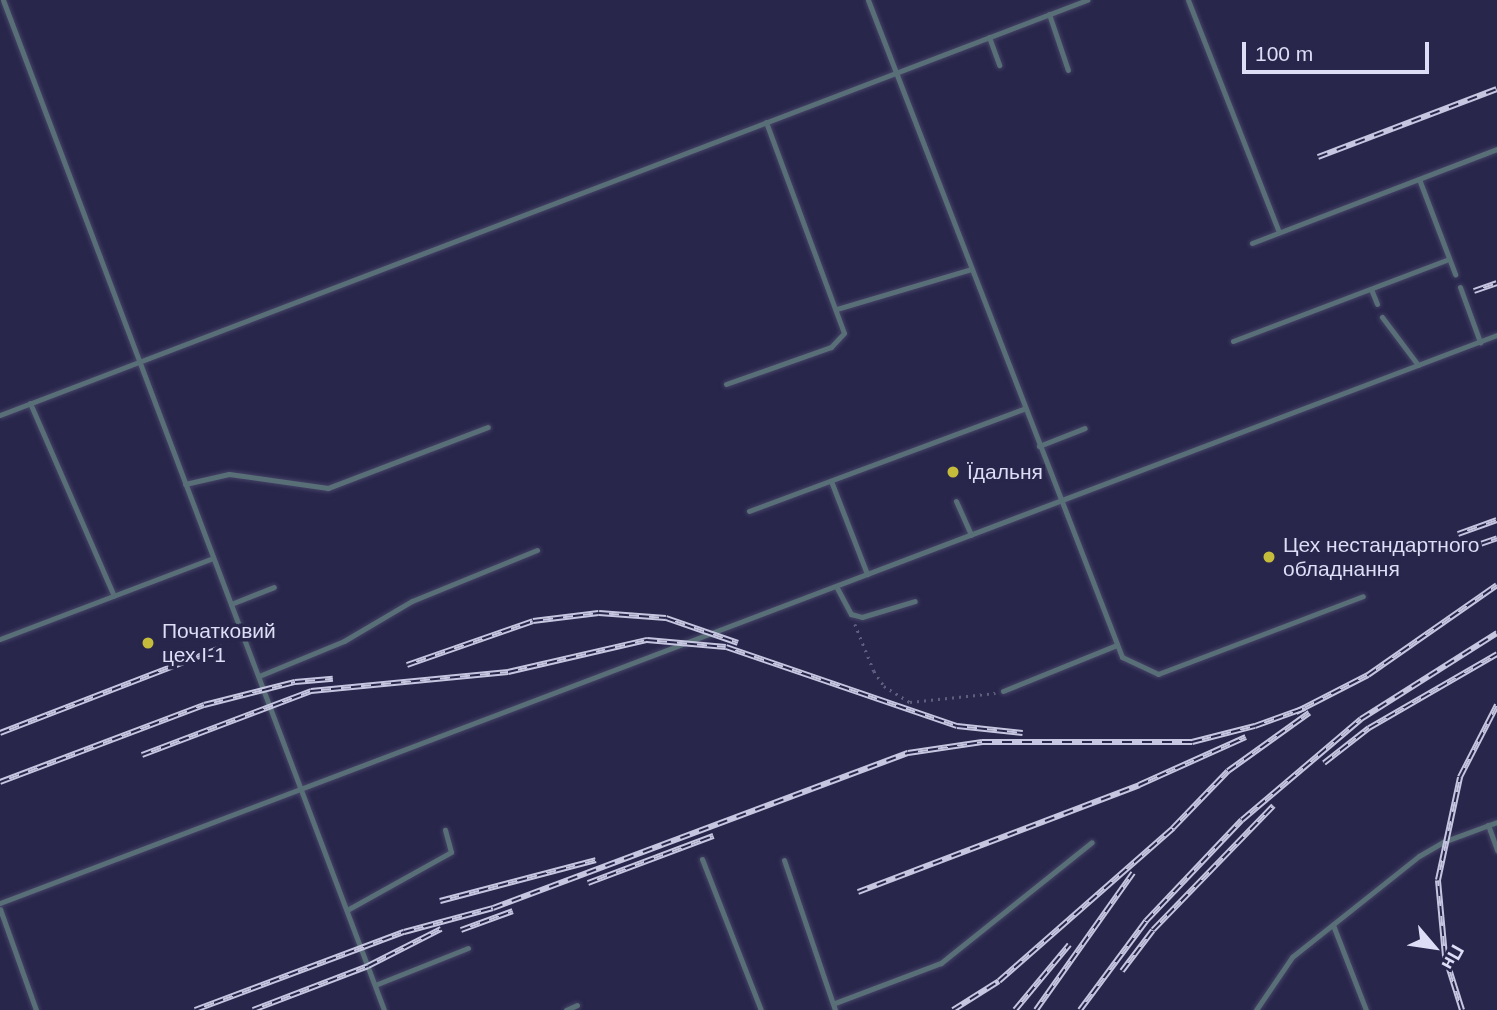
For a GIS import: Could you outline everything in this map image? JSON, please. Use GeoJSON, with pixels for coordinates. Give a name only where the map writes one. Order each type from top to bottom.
{"type":"FeatureCollection","features":[{"type":"Feature","properties":{"kind":"lane"},"geometry":{"type":"LineString","coordinates":[[4,0],[138,363],[384,1010]]}},
{"type":"Feature","properties":{"kind":"lane"},"geometry":{"type":"LineString","coordinates":[[868,0],[1059,501],[1122,657],[1158,674],[1363,596]]}},
{"type":"Feature","properties":{"kind":"lane"},"geometry":{"type":"LineString","coordinates":[[0,415],[1087,0]]}},
{"type":"Feature","properties":{"kind":"lane"},"geometry":{"type":"LineString","coordinates":[[1188,0],[1279,232]]}},
{"type":"Feature","properties":{"kind":"lane"},"geometry":{"type":"LineString","coordinates":[[1049,14],[1068,70]]}},
{"type":"Feature","properties":{"kind":"lane"},"geometry":{"type":"LineString","coordinates":[[989,37],[999,65]]}},
{"type":"Feature","properties":{"kind":"lane"},"geometry":{"type":"LineString","coordinates":[[726,384],[839,341],[843,323],[766,122]]}},
{"type":"Feature","properties":{"kind":"lane"},"geometry":{"type":"LineString","coordinates":[[1252,243],[1497,149]]}},
{"type":"Feature","properties":{"kind":"lane"},"geometry":{"type":"LineString","coordinates":[[1419,179],[1455,274]]}},
{"type":"Feature","properties":{"kind":"lane"},"geometry":{"type":"LineString","coordinates":[[1233,341],[1449,259]]}},
{"type":"Feature","properties":{"kind":"lane"},"geometry":{"type":"LineString","coordinates":[[837,309],[971,269]]}},
{"type":"Feature","properties":{"kind":"lane"},"geometry":{"type":"LineString","coordinates":[[1460,287],[1480,342]]}},
{"type":"Feature","properties":{"kind":"lane"},"geometry":{"type":"LineString","coordinates":[[1371,289],[1377,304]]}},
{"type":"Feature","properties":{"kind":"lane"},"geometry":{"type":"LineString","coordinates":[[1382,317],[1418,365]]}},
{"type":"Feature","properties":{"kind":"lane"},"geometry":{"type":"LineString","coordinates":[[0,903],[1497,335]]}},
{"type":"Feature","properties":{"kind":"lane"},"geometry":{"type":"LineString","coordinates":[[30,403],[114,596]]}},
{"type":"Feature","properties":{"kind":"lane"},"geometry":{"type":"LineString","coordinates":[[749,512],[1024,410]]}},
{"type":"Feature","properties":{"kind":"lane"},"geometry":{"type":"LineString","coordinates":[[184,484],[229,474],[328,488],[488,427]]}},
{"type":"Feature","properties":{"kind":"lane"},"geometry":{"type":"LineString","coordinates":[[1038,446],[1085,428]]}},
{"type":"Feature","properties":{"kind":"lane"},"geometry":{"type":"LineString","coordinates":[[831,481],[867,574]]}},
{"type":"Feature","properties":{"kind":"lane"},"geometry":{"type":"LineString","coordinates":[[956,500],[971,535]]}},
{"type":"Feature","properties":{"kind":"lane"},"geometry":{"type":"LineString","coordinates":[[259,676],[344,641],[412,601],[537,550]]}},
{"type":"Feature","properties":{"kind":"lane"},"geometry":{"type":"LineString","coordinates":[[0,639],[213,558]]}},
{"type":"Feature","properties":{"kind":"lane"},"geometry":{"type":"LineString","coordinates":[[836,586],[851,614],[862,617],[915,601]]}},
{"type":"Feature","properties":{"kind":"lane"},"geometry":{"type":"LineString","coordinates":[[231,604],[274,587]]}},
{"type":"Feature","properties":{"kind":"lane"},"geometry":{"type":"LineString","coordinates":[[1003,691],[1117,645]]}},
{"type":"Feature","properties":{"kind":"lane"},"geometry":{"type":"LineString","coordinates":[[1256,1010],[1292,957],[1419,856],[1497,822]]}},
{"type":"Feature","properties":{"kind":"lane"},"geometry":{"type":"LineString","coordinates":[[1488,825],[1497,850]]}},
{"type":"Feature","properties":{"kind":"lane"},"geometry":{"type":"LineString","coordinates":[[347,910],[451,852],[445,830]]}},
{"type":"Feature","properties":{"kind":"lane"},"geometry":{"type":"LineString","coordinates":[[835,1003],[941,963],[1092,842]]}},
{"type":"Feature","properties":{"kind":"lane"},"geometry":{"type":"LineString","coordinates":[[702,859],[761,1010]]}},
{"type":"Feature","properties":{"kind":"lane"},"geometry":{"type":"LineString","coordinates":[[784,860],[835,1003],[835,1010]]}},
{"type":"Feature","properties":{"kind":"lane"},"geometry":{"type":"LineString","coordinates":[[0,909],[36,1010]]}},
{"type":"Feature","properties":{"kind":"lane"},"geometry":{"type":"LineString","coordinates":[[1333,925],[1366,1010]]}},
{"type":"Feature","properties":{"kind":"lane"},"geometry":{"type":"LineString","coordinates":[[375,985],[468,948]]}},
{"type":"Feature","properties":{"kind":"lane"},"geometry":{"type":"LineString","coordinates":[[566,1010],[577,1005]]}},
{"type":"Feature","properties":{"kind":"path"},"geometry":{"type":"LineString","coordinates":[[851,614],[874,671],[884,686],[910,702],[952,701],[1003,691]]}},
{"type":"Feature","properties":{"kind":"railway"},"geometry":{"type":"LineString","coordinates":[[1318,157],[1497,89]]}},
{"type":"Feature","properties":{"kind":"railway"},"geometry":{"type":"LineString","coordinates":[[1474,291],[1497,283]]}},
{"type":"Feature","properties":{"kind":"railway"},"geometry":{"type":"LineString","coordinates":[[1458,534],[1497,520]]}},
{"type":"Feature","properties":{"kind":"railway"},"geometry":{"type":"LineString","coordinates":[[1463,550],[1497,538]]}},
{"type":"Feature","properties":{"kind":"railway"},"geometry":{"type":"LineString","coordinates":[[1296,712],[1368,675],[1497,585]]}},
{"type":"Feature","properties":{"kind":"railway"},"geometry":{"type":"LineString","coordinates":[[407,665],[533,621],[599,613],[666,618],[738,643]]}},
{"type":"Feature","properties":{"kind":"railway"},"geometry":{"type":"LineString","coordinates":[[1080,1010],[1146,921],[1242,820],[1361,719],[1497,633]]}},
{"type":"Feature","properties":{"kind":"railway"},"geometry":{"type":"LineString","coordinates":[[142,755],[311,691],[508,672],[647,640],[726,647],[957,726],[1023,733]]}},
{"type":"Feature","properties":{"kind":"railway"},"geometry":{"type":"LineString","coordinates":[[0,733],[223,647]]}},
{"type":"Feature","properties":{"kind":"railway"},"geometry":{"type":"LineString","coordinates":[[1324,763],[1369,728],[1497,654]]}},
{"type":"Feature","properties":{"kind":"railway"},"geometry":{"type":"LineString","coordinates":[[0,782],[204,705],[295,682],[333,679]]}},
{"type":"Feature","properties":{"kind":"railway"},"geometry":{"type":"LineString","coordinates":[[1462,1010],[1445,956],[1438,880],[1460,777],[1497,705]]}},
{"type":"Feature","properties":{"kind":"railway"},"geometry":{"type":"LineString","coordinates":[[195,1010],[404,932],[493,908],[908,753],[982,742],[1192,742],[1255,726],[1305,708]]}},
{"type":"Feature","properties":{"kind":"railway"},"geometry":{"type":"LineString","coordinates":[[953,1010],[999,981],[1173,828],[1228,771],[1309,713]]}},
{"type":"Feature","properties":{"kind":"railway"},"geometry":{"type":"LineString","coordinates":[[858,892],[1139,785],[1246,737]]}},
{"type":"Feature","properties":{"kind":"railway"},"geometry":{"type":"LineString","coordinates":[[1122,971],[1153,930],[1273,806]]}},
{"type":"Feature","properties":{"kind":"railway"},"geometry":{"type":"LineString","coordinates":[[588,883],[713,836]]}},
{"type":"Feature","properties":{"kind":"railway"},"geometry":{"type":"LineString","coordinates":[[440,901],[596,860]]}},
{"type":"Feature","properties":{"kind":"railway"},"geometry":{"type":"LineString","coordinates":[[1036,1010],[1133,873]]}},
{"type":"Feature","properties":{"kind":"railway"},"geometry":{"type":"LineString","coordinates":[[461,930],[513,911]]}},
{"type":"Feature","properties":{"kind":"railway"},"geometry":{"type":"LineString","coordinates":[[253,1010],[368,966],[441,929]]}},
{"type":"Feature","properties":{"kind":"railway"},"geometry":{"type":"LineString","coordinates":[[1015,1010],[1069,945]]}},
{"type":"Feature","properties":{"kind":"place","name":"Їдальня"},"geometry":{"type":"Point","coordinates":[953,472]}},
{"type":"Feature","properties":{"kind":"place","name":"Цех нестандартного обладнання"},"geometry":{"type":"Point","coordinates":[1269,557]}},
{"type":"Feature","properties":{"kind":"place","name":"Початковий цех І-1"},"geometry":{"type":"Point","coordinates":[148,643]}}]}
